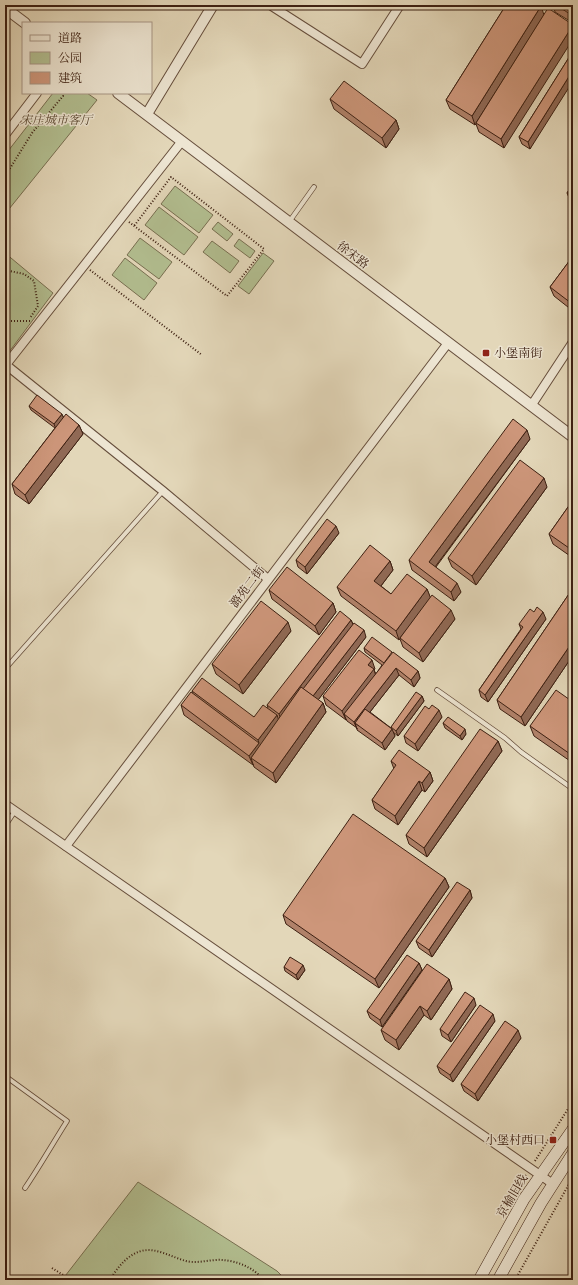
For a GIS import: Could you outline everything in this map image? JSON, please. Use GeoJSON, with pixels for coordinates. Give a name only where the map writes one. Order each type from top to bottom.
{"type":"FeatureCollection","features":[{"type":"Feature","properties":{"kind":"main road","name":"京榆旧线"},"geometry":{"type":"LineString","coordinates":[[479,1280],[524,1199],[573,1129]]}},
{"type":"Feature","properties":{"kind":"main road"},"geometry":{"type":"LineString","coordinates":[[498,1280],[541,1203],[573,1153]]}},
{"type":"Feature","properties":{"kind":"street"},"geometry":{"type":"LineString","coordinates":[[147,114],[213,5]]}},
{"type":"Feature","properties":{"kind":"street"},"geometry":{"type":"LineString","coordinates":[[270,5],[362,64],[400,5]]}},
{"type":"Feature","properties":{"kind":"street"},"geometry":{"type":"LineString","coordinates":[[5,8],[24,22]]}},
{"type":"Feature","properties":{"kind":"street"},"geometry":{"type":"LineString","coordinates":[[5,135],[36,94]]}},
{"type":"Feature","properties":{"kind":"street","name":"徐宋路"},"geometry":{"type":"LineString","coordinates":[[119,94],[573,437]]}},
{"type":"Feature","properties":{"kind":"street"},"geometry":{"type":"LineString","coordinates":[[182,141],[5,365],[163,491],[268,579]]}},
{"type":"Feature","properties":{"kind":"street"},"geometry":{"type":"LineString","coordinates":[[531,406],[573,342]]}},
{"type":"Feature","properties":{"kind":"street","name":"潞苑二街"},"geometry":{"type":"LineString","coordinates":[[66,846],[448,343]]}},
{"type":"Feature","properties":{"kind":"street"},"geometry":{"type":"LineString","coordinates":[[5,804],[553,1184]]}},
{"type":"Feature","properties":{"kind":"lane"},"geometry":{"type":"LineString","coordinates":[[289,222],[314,187]]}},
{"type":"Feature","properties":{"kind":"lane"},"geometry":{"type":"LineString","coordinates":[[5,669],[163,491]]}},
{"type":"Feature","properties":{"kind":"lane"},"geometry":{"type":"LineString","coordinates":[[437,690],[505,738],[521,752],[573,789]]}},
{"type":"Feature","properties":{"kind":"lane"},"geometry":{"type":"LineString","coordinates":[[5,826],[15,811]]}},
{"type":"Feature","properties":{"kind":"lane"},"geometry":{"type":"LineString","coordinates":[[5,1076],[68,1121],[25,1188]]}},
{"type":"Feature","properties":{"kind":"path"},"geometry":{"type":"LineString","coordinates":[[5,172],[8,170],[32,133],[63,96],[62,94]]}},
{"type":"Feature","properties":{"kind":"path"},"geometry":{"type":"LineString","coordinates":[[122,217],[227,296],[264,249],[171,177],[134,226]]}},
{"type":"Feature","properties":{"kind":"path"},"geometry":{"type":"LineString","coordinates":[[84,266],[202,355]]}},
{"type":"Feature","properties":{"kind":"path"},"geometry":{"type":"LineString","coordinates":[[5,270],[24,274],[34,281],[38,306],[29,321]]}},
{"type":"Feature","properties":{"kind":"path"},"geometry":{"type":"LineString","coordinates":[[5,321],[40,322]]}},
{"type":"Feature","properties":{"kind":"path"},"geometry":{"type":"LineString","coordinates":[[515,1280],[573,1177]]}},
{"type":"Feature","properties":{"kind":"path"},"geometry":{"type":"LineString","coordinates":[[110,1280],[115,1272],[129,1257],[142,1251],[159,1251],[187,1261],[223,1260],[244,1266],[260,1275],[264,1280]]}},
{"type":"Feature","properties":{"kind":"path"},"geometry":{"type":"LineString","coordinates":[[52,1268],[71,1280]]}},
{"type":"Feature","properties":{"kind":"green space","name":"宋庄城市客厅"},"geometry":{"type":"Polygon","coordinates":[[[52,94],[88,94],[97,100],[5,214],[5,155],[52,94]]]}},
{"type":"Feature","properties":{"kind":"green space"},"geometry":{"type":"Polygon","coordinates":[[[175,186],[213,215],[199,233],[161,204],[175,186]]]}},
{"type":"Feature","properties":{"kind":"green space"},"geometry":{"type":"Polygon","coordinates":[[[159,207],[198,237],[184,255],[145,225],[159,207]]]}},
{"type":"Feature","properties":{"kind":"green space"},"geometry":{"type":"Polygon","coordinates":[[[218,222],[233,234],[227,241],[212,229],[218,222]]]}},
{"type":"Feature","properties":{"kind":"green space"},"geometry":{"type":"Polygon","coordinates":[[[140,238],[172,262],[159,279],[127,255],[140,238]]]}},
{"type":"Feature","properties":{"kind":"green space"},"geometry":{"type":"Polygon","coordinates":[[[239,239],[255,251],[250,258],[234,246],[239,239]]]}},
{"type":"Feature","properties":{"kind":"green space"},"geometry":{"type":"Polygon","coordinates":[[[212,241],[239,261],[230,273],[203,252],[212,241]]]}},
{"type":"Feature","properties":{"kind":"green space"},"geometry":{"type":"Polygon","coordinates":[[[5,253],[53,293],[9,352],[5,352],[5,253]]]}},
{"type":"Feature","properties":{"kind":"green space"},"geometry":{"type":"Polygon","coordinates":[[[263,253],[274,261],[249,294],[238,286],[263,253]]]}},
{"type":"Feature","properties":{"kind":"green space"},"geometry":{"type":"Polygon","coordinates":[[[125,258],[157,283],[144,300],[112,275],[125,258]]]}},
{"type":"Feature","properties":{"kind":"green space"},"geometry":{"type":"Polygon","coordinates":[[[138,1182],[277,1271],[286,1280],[62,1280],[138,1182]]]}},
{"type":"Feature","properties":{"kind":"building"},"geometry":{"type":"Polygon","coordinates":[[[506,5],[541,6],[472,116],[446,100],[506,5]]]}},
{"type":"Feature","properties":{"kind":"building"},"geometry":{"type":"Polygon","coordinates":[[[556,5],[573,5],[573,16],[556,5]]]}},
{"type":"Feature","properties":{"kind":"building"},"geometry":{"type":"Polygon","coordinates":[[[548,8],[573,25],[501,139],[476,123],[548,8]]]}},
{"type":"Feature","properties":{"kind":"building"},"geometry":{"type":"Polygon","coordinates":[[[573,51],[573,70],[528,142],[519,137],[573,51]]]}},
{"type":"Feature","properties":{"kind":"building"},"geometry":{"type":"Polygon","coordinates":[[[344,81],[396,120],[382,138],[330,99],[344,81]]]}},
{"type":"Feature","properties":{"kind":"building"},"geometry":{"type":"Polygon","coordinates":[[[573,184],[573,196],[567,193],[573,184]]]}},
{"type":"Feature","properties":{"kind":"building"},"geometry":{"type":"Polygon","coordinates":[[[573,256],[573,300],[571,303],[550,287],[573,256]]]}},
{"type":"Feature","properties":{"kind":"building"},"geometry":{"type":"Polygon","coordinates":[[[37,395],[62,414],[54,424],[29,406],[37,395]]]}},
{"type":"Feature","properties":{"kind":"building"},"geometry":{"type":"Polygon","coordinates":[[[66,414],[79,425],[25,495],[12,484],[66,414]]]}},
{"type":"Feature","properties":{"kind":"building"},"geometry":{"type":"Polygon","coordinates":[[[513,419],[527,430],[429,562],[457,583],[451,592],[409,560],[513,419]]]}},
{"type":"Feature","properties":{"kind":"building"},"geometry":{"type":"Polygon","coordinates":[[[520,460],[544,478],[472,576],[448,558],[520,460]]]}},
{"type":"Feature","properties":{"kind":"building"},"geometry":{"type":"Polygon","coordinates":[[[573,500],[573,543],[569,548],[549,534],[573,500]]]}},
{"type":"Feature","properties":{"kind":"building"},"geometry":{"type":"Polygon","coordinates":[[[327,519],[336,526],[305,567],[296,560],[327,519]]]}},
{"type":"Feature","properties":{"kind":"building"},"geometry":{"type":"Polygon","coordinates":[[[370,545],[390,561],[374,581],[391,594],[407,574],[427,589],[396,631],[337,587],[370,545]]]}},
{"type":"Feature","properties":{"kind":"building"},"geometry":{"type":"Polygon","coordinates":[[[287,567],[333,603],[315,626],[269,590],[287,567]]]}},
{"type":"Feature","properties":{"kind":"building"},"geometry":{"type":"Polygon","coordinates":[[[573,588],[573,641],[521,717],[497,700],[573,588]]]}},
{"type":"Feature","properties":{"kind":"building"},"geometry":{"type":"Polygon","coordinates":[[[432,595],[451,610],[419,653],[400,638],[432,595]]]}},
{"type":"Feature","properties":{"kind":"building"},"geometry":{"type":"Polygon","coordinates":[[[261,601],[288,622],[239,685],[212,664],[261,601]]]}},
{"type":"Feature","properties":{"kind":"building"},"geometry":{"type":"Polygon","coordinates":[[[537,607],[543,612],[485,695],[479,690],[523,627],[519,624],[530,609],[534,612],[537,607]]]}},
{"type":"Feature","properties":{"kind":"building"},"geometry":{"type":"Polygon","coordinates":[[[340,611],[351,620],[279,714],[267,705],[340,611]]]}},
{"type":"Feature","properties":{"kind":"building"},"geometry":{"type":"Polygon","coordinates":[[[354,623],[364,630],[313,696],[303,689],[354,623]]]}},
{"type":"Feature","properties":{"kind":"building"},"geometry":{"type":"Polygon","coordinates":[[[372,637],[392,652],[384,663],[364,648],[372,637]]]}},
{"type":"Feature","properties":{"kind":"building"},"geometry":{"type":"Polygon","coordinates":[[[359,650],[372,660],[368,665],[374,669],[342,711],[323,696],[359,650]]]}},
{"type":"Feature","properties":{"kind":"building"},"geometry":{"type":"Polygon","coordinates":[[[393,652],[418,671],[411,680],[396,668],[354,722],[344,714],[393,652]]]}},
{"type":"Feature","properties":{"kind":"building"},"geometry":{"type":"Polygon","coordinates":[[[202,678],[254,717],[263,705],[277,715],[258,740],[192,691],[202,678]]]}},
{"type":"Feature","properties":{"kind":"building"},"geometry":{"type":"Polygon","coordinates":[[[301,687],[323,703],[273,773],[251,758],[301,687]]]}},
{"type":"Feature","properties":{"kind":"building"},"geometry":{"type":"Polygon","coordinates":[[[556,690],[573,702],[573,756],[530,726],[556,690]]]}},
{"type":"Feature","properties":{"kind":"building"},"geometry":{"type":"Polygon","coordinates":[[[191,692],[259,743],[249,756],[181,705],[191,692]]]}},
{"type":"Feature","properties":{"kind":"building"},"geometry":{"type":"Polygon","coordinates":[[[416,692],[422,696],[396,731],[391,727],[416,692]]]}},
{"type":"Feature","properties":{"kind":"building"},"geometry":{"type":"Polygon","coordinates":[[[432,705],[439,710],[415,744],[404,736],[425,706],[429,709],[432,705]]]}},
{"type":"Feature","properties":{"kind":"building"},"geometry":{"type":"Polygon","coordinates":[[[365,709],[392,729],[382,743],[355,723],[365,709]]]}},
{"type":"Feature","properties":{"kind":"building"},"geometry":{"type":"Polygon","coordinates":[[[448,717],[465,729],[460,736],[443,723],[448,717]]]}},
{"type":"Feature","properties":{"kind":"building"},"geometry":{"type":"Polygon","coordinates":[[[480,729],[498,741],[424,848],[406,835],[480,729]]]}},
{"type":"Feature","properties":{"kind":"building"},"geometry":{"type":"Polygon","coordinates":[[[399,750],[430,772],[422,783],[419,781],[395,816],[372,800],[396,765],[391,761],[399,750]]]}},
{"type":"Feature","properties":{"kind":"building"},"geometry":{"type":"Polygon","coordinates":[[[353,814],[445,878],[375,979],[283,915],[353,814]]]}},
{"type":"Feature","properties":{"kind":"building"},"geometry":{"type":"Polygon","coordinates":[[[457,882],[470,890],[429,950],[416,941],[457,882]]]}},
{"type":"Feature","properties":{"kind":"building"},"geometry":{"type":"Polygon","coordinates":[[[407,955],[419,963],[380,1020],[367,1011],[407,955]]]}},
{"type":"Feature","properties":{"kind":"building"},"geometry":{"type":"Polygon","coordinates":[[[290,957],[303,965],[296,975],[284,967],[290,957]]]}},
{"type":"Feature","properties":{"kind":"building"},"geometry":{"type":"Polygon","coordinates":[[[427,964],[449,979],[427,1011],[420,1006],[396,1040],[381,1030],[427,964]]]}},
{"type":"Feature","properties":{"kind":"building"},"geometry":{"type":"Polygon","coordinates":[[[465,992],[474,998],[448,1035],[440,1029],[465,992]]]}},
{"type":"Feature","properties":{"kind":"building"},"geometry":{"type":"Polygon","coordinates":[[[480,1005],[493,1014],[450,1075],[437,1066],[480,1005]]]}},
{"type":"Feature","properties":{"kind":"building"},"geometry":{"type":"Polygon","coordinates":[[[505,1021],[518,1030],[475,1094],[461,1084],[505,1021]]]}},
{"type":"Feature","properties":{"kind":"place","name":"小堡南街"},"geometry":{"type":"Point","coordinates":[486,353]}},
{"type":"Feature","properties":{"kind":"place","name":"小堡村西口"},"geometry":{"type":"Point","coordinates":[553,1140]}}]}
